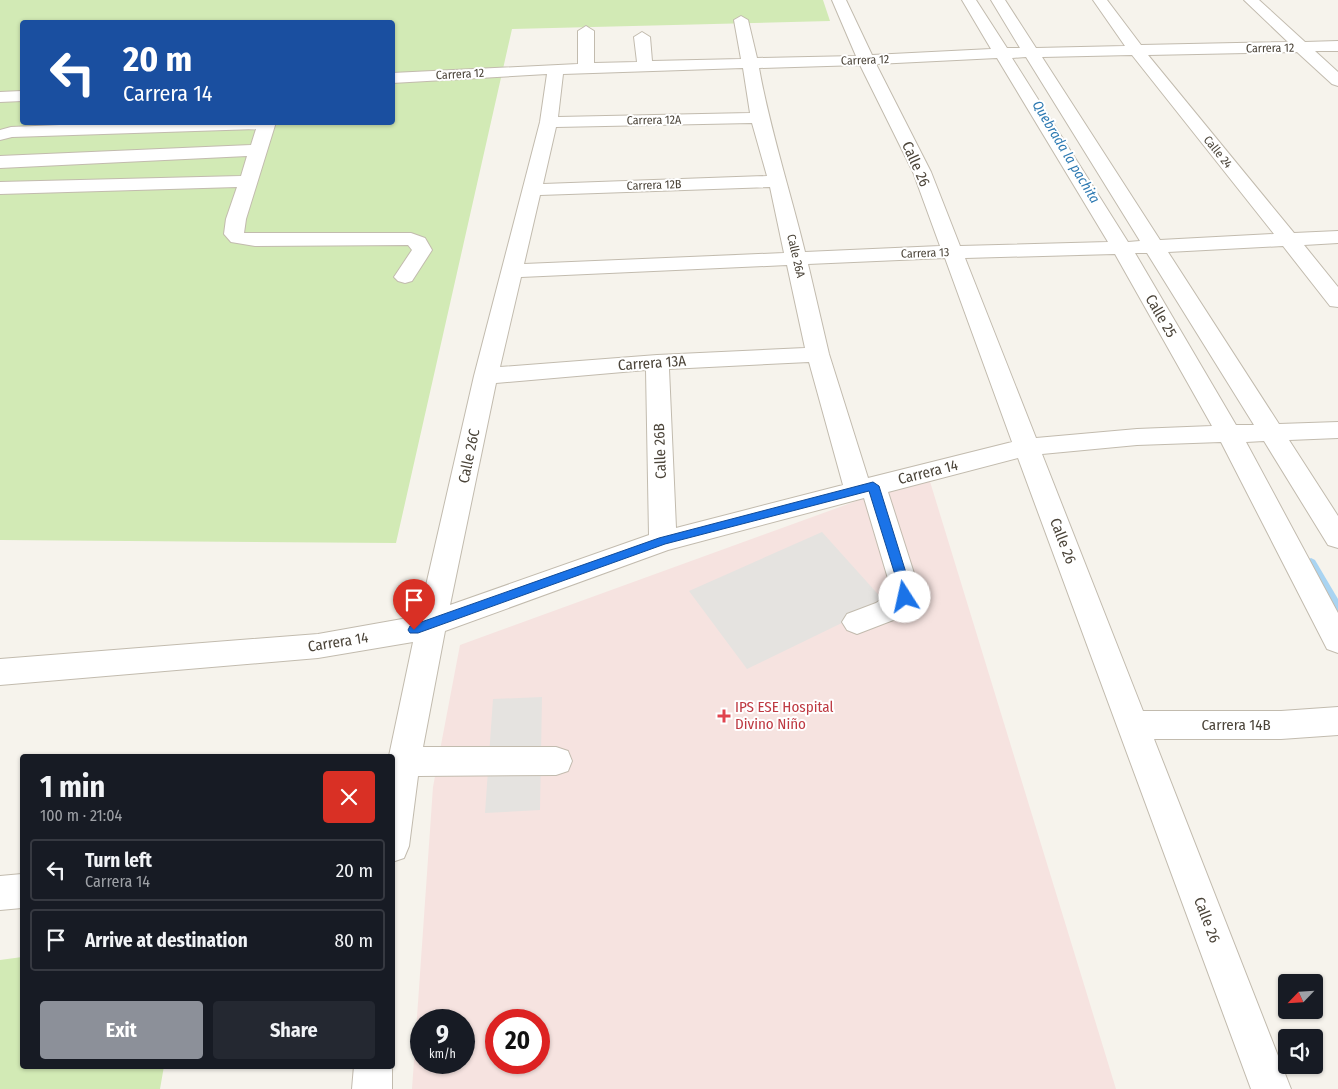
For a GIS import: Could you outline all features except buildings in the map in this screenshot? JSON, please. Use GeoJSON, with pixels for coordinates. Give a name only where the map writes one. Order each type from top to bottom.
{"type":"FeatureCollection","features":[{"type":"Feature","properties":{"kind":"street","name":"Calle 26"},"geometry":{"type":"LineString","coordinates":[[839,0],[866,60],[922,172],[1271,1089]]}},
{"type":"Feature","properties":{"kind":"street","name":"Calle 25"},"geometry":{"type":"LineString","coordinates":[[969,0],[1122,248],[1229,434],[1338,641]]}},
{"type":"Feature","properties":{"kind":"street"},"geometry":{"type":"LineString","coordinates":[[998,0],[1338,538]]}},
{"type":"Feature","properties":{"kind":"street","name":"Calle 24"},"geometry":{"type":"LineString","coordinates":[[1100,0],[1136,51],[1338,301]]}},
{"type":"Feature","properties":{"kind":"street"},"geometry":{"type":"LineString","coordinates":[[1251,0],[1299,47],[1338,81]]}},
{"type":"Feature","properties":{"kind":"street","name":"Calle 26A"},"geometry":{"type":"LineString","coordinates":[[741,20],[759,118],[778,181],[818,354],[906,592],[905,597],[897,605],[857,622]]}},
{"type":"Feature","properties":{"kind":"street"},"geometry":{"type":"LineString","coordinates":[[586,31],[586,69]]}},
{"type":"Feature","properties":{"kind":"street"},"geometry":{"type":"LineString","coordinates":[[642,37],[645,67]]}},
{"type":"Feature","properties":{"kind":"street","name":"Carrera 12"},"geometry":{"type":"LineString","coordinates":[[395,78],[556,69],[1030,53],[1338,46]]}},
{"type":"Feature","properties":{"kind":"street","name":"Calle 26C"},"geometry":{"type":"LineString","coordinates":[[395,818],[404,762],[432,623],[486,376],[549,122],[556,69]]}},
{"type":"Feature","properties":{"kind":"street"},"geometry":{"type":"LineString","coordinates":[[0,98],[20,96]]}},
{"type":"Feature","properties":{"kind":"street","name":"Carrera 12A"},"geometry":{"type":"LineString","coordinates":[[549,122],[759,118]]}},
{"type":"Feature","properties":{"kind":"street"},"geometry":{"type":"LineString","coordinates":[[0,135],[11,132],[210,125]]}},
{"type":"Feature","properties":{"kind":"street"},"geometry":{"type":"LineString","coordinates":[[266,125],[236,219],[234,234],[238,238],[411,239],[418,242],[422,250],[405,277]]}},
{"type":"Feature","properties":{"kind":"street"},"geometry":{"type":"LineString","coordinates":[[0,162],[258,150]]}},
{"type":"Feature","properties":{"kind":"street"},"geometry":{"type":"LineString","coordinates":[[0,188],[248,181]]}},
{"type":"Feature","properties":{"kind":"street","name":"Carrera 12B"},"geometry":{"type":"LineString","coordinates":[[531,190],[778,181]]}},
{"type":"Feature","properties":{"kind":"street","name":"Carrera 13"},"geometry":{"type":"LineString","coordinates":[[512,271],[951,252],[1122,248],[1338,237]]}},
{"type":"Feature","properties":{"kind":"street","name":"Carrera 13A"},"geometry":{"type":"LineString","coordinates":[[486,376],[657,362],[818,354]]}},
{"type":"Feature","properties":{"kind":"street","name":"Calle 26B"},"geometry":{"type":"LineString","coordinates":[[657,362],[663,540]]}},
{"type":"Feature","properties":{"kind":"street","name":"Carrera 14"},"geometry":{"type":"LineString","coordinates":[[0,672],[318,646],[414,630],[663,540],[1027,447],[1137,437],[1338,430]]}},
{"type":"Feature","properties":{"kind":"street","name":"Carrera 14B"},"geometry":{"type":"LineString","coordinates":[[1133,725],[1281,726],[1338,721]]}},
{"type":"Feature","properties":{"kind":"street"},"geometry":{"type":"LineString","coordinates":[[404,762],[556,761]]}},
{"type":"Feature","properties":{"kind":"street"},"geometry":{"type":"LineString","coordinates":[[0,894],[20,892]]}},
{"type":"Feature","properties":{"kind":"street"},"geometry":{"type":"LineString","coordinates":[[372,1089],[374,1069]]}},
{"type":"Feature","properties":{"kind":"shaded area","name":"IPS ESE Hospital Divino Niño"},"geometry":{"type":"Polygon","coordinates":[[[928,475],[1116,1089],[412,1089],[413,1074],[475,1074],[475,1009],[418,1009],[433,787],[460,645],[928,475]]]}},
{"type":"Feature","properties":{"kind":"shaded area"},"geometry":{"type":"Polygon","coordinates":[[[822,532],[885,602],[747,669],[689,591],[822,532]]]}},
{"type":"Feature","properties":{"kind":"shaded area"},"geometry":{"type":"Polygon","coordinates":[[[542,697],[540,810],[485,813],[493,699],[542,697]]]}},
{"type":"Feature","properties":{"kind":"green space"},"geometry":{"type":"Polygon","coordinates":[[[0,0],[823,0],[830,21],[512,29],[396,543],[0,540],[0,0]]]}},
{"type":"Feature","properties":{"kind":"green space"},"geometry":{"type":"Polygon","coordinates":[[[20,957],[20,1069],[163,1069],[160,1089],[0,1089],[0,960],[20,957]]]}},
{"type":"Feature","properties":{"kind":"waterway","name":"Quebrada la pachita"},"geometry":{"type":"LineString","coordinates":[[1311,563],[1338,611]]}},
{"type":"Feature","properties":{"kind":"place","name":"IPS ESE Hospital Divino Niño"},"geometry":{"type":"Point","coordinates":[724,716]}},
{"type":"Feature","properties":{"kind":"route"},"geometry":{"type":"LineString","coordinates":[[414,630],[663,540],[873,486],[894,549],[906,592],[905,597]]}}]}
